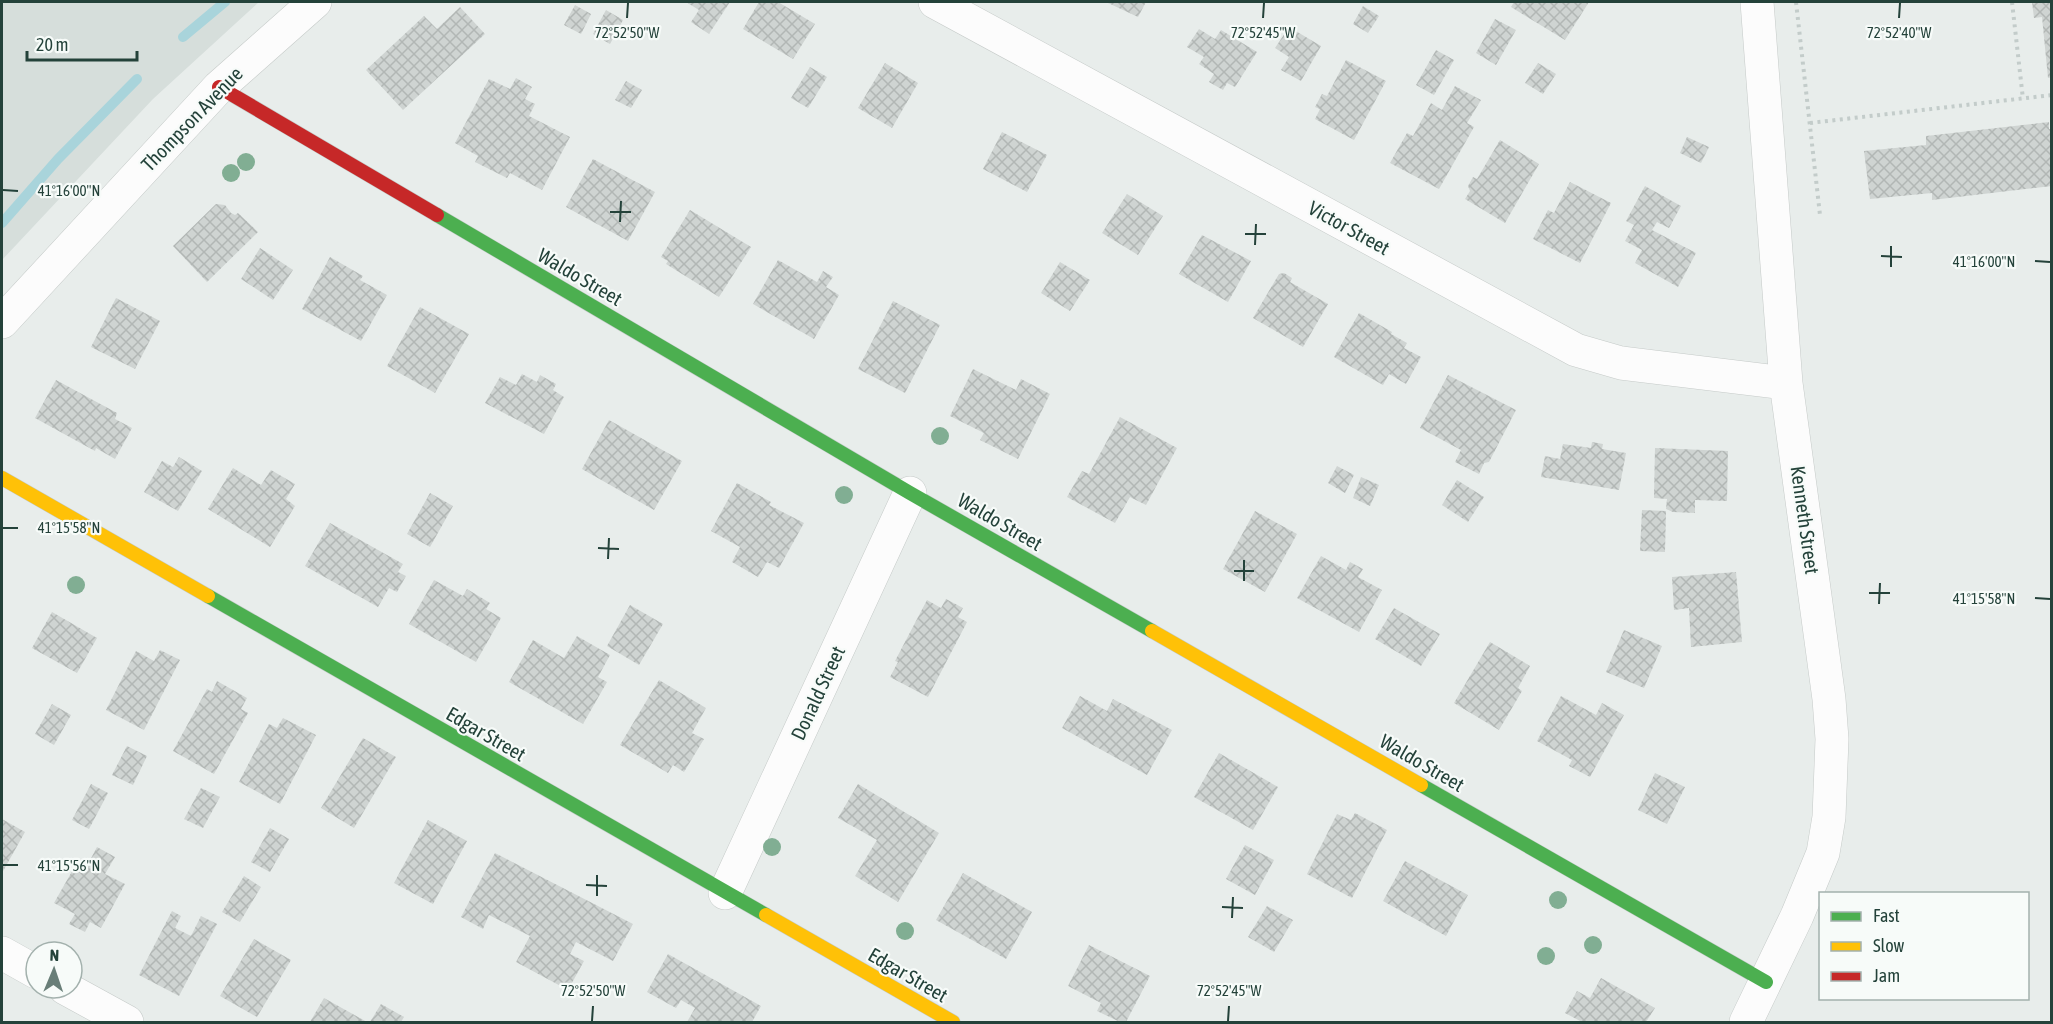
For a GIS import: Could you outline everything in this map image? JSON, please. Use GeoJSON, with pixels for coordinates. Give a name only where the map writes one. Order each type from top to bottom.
{"type":"FeatureCollection","features":[{"type":"Feature","properties":{"kind":"street","name":"Thompson Avenue"},"geometry":{"type":"LineString","coordinates":[[2,322],[219,87],[315,2]]}},
{"type":"Feature","properties":{"kind":"street","name":"Victor Street"},"geometry":{"type":"LineString","coordinates":[[935,2],[1576,350],[1621,363],[1786,383]]}},
{"type":"Feature","properties":{"kind":"street","name":"Kenneth Street"},"geometry":{"type":"LineString","coordinates":[[1746,1023],[1797,916],[1823,853],[1829,817],[1832,739],[1829,699],[1786,383],[1757,2]]}},
{"type":"Feature","properties":{"kind":"street","name":"Waldo Street"},"geometry":{"type":"LineString","coordinates":[[219,87],[910,493],[1766,982]]}},
{"type":"Feature","properties":{"kind":"street","name":"Edgar Street"},"geometry":{"type":"LineString","coordinates":[[2,478],[953,1023]]}},
{"type":"Feature","properties":{"kind":"street","name":"Donald Street"},"geometry":{"type":"LineString","coordinates":[[725,893],[910,493]]}},
{"type":"Feature","properties":{"kind":"street"},"geometry":{"type":"LineString","coordinates":[[2,953],[24,965]]}},
{"type":"Feature","properties":{"kind":"street"},"geometry":{"type":"LineString","coordinates":[[84,999],[127,1023]]}},
{"type":"Feature","properties":{"kind":"path"},"geometry":{"type":"LineString","coordinates":[[1796,2],[1820,215]]}},
{"type":"Feature","properties":{"kind":"path"},"geometry":{"type":"LineString","coordinates":[[2012,2],[2023,99]]}},
{"type":"Feature","properties":{"kind":"path"},"geometry":{"type":"LineString","coordinates":[[1810,123],[2052,95]]}},
{"type":"Feature","properties":{"kind":"shaded area"},"geometry":{"type":"Polygon","coordinates":[[[2,2],[259,2],[153,99],[2,260],[2,2]]]}},
{"type":"Feature","properties":{"kind":"building"},"geometry":{"type":"Polygon","coordinates":[[[686,2],[730,2],[709,34],[691,22],[699,10],[686,2]]]}},
{"type":"Feature","properties":{"kind":"building"},"geometry":{"type":"Polygon","coordinates":[[[759,2],[778,2],[815,24],[793,59],[743,29],[759,2]]]}},
{"type":"Feature","properties":{"kind":"building"},"geometry":{"type":"Polygon","coordinates":[[[1106,2],[1146,2],[1138,17],[1106,2]]]}},
{"type":"Feature","properties":{"kind":"building"},"geometry":{"type":"Polygon","coordinates":[[[1514,2],[1589,2],[1565,40],[1511,7],[1514,2]]]}},
{"type":"Feature","properties":{"kind":"building"},"geometry":{"type":"Polygon","coordinates":[[[2032,2],[2052,2],[2052,77],[2048,78],[2042,17],[2034,18],[2032,2]]]}},
{"type":"Feature","properties":{"kind":"building"},"geometry":{"type":"Polygon","coordinates":[[[575,5],[591,14],[581,34],[564,25],[575,5]]]}},
{"type":"Feature","properties":{"kind":"building"},"geometry":{"type":"Polygon","coordinates":[[[1363,6],[1379,16],[1368,33],[1353,24],[1363,6]]]}},
{"type":"Feature","properties":{"kind":"building"},"geometry":{"type":"Polygon","coordinates":[[[460,7],[485,34],[403,110],[366,70],[424,16],[437,29],[460,7]]]}},
{"type":"Feature","properties":{"kind":"building"},"geometry":{"type":"Polygon","coordinates":[[[606,10],[623,20],[610,44],[593,34],[606,10]]]}},
{"type":"Feature","properties":{"kind":"building"},"geometry":{"type":"Polygon","coordinates":[[[1495,19],[1516,30],[1496,65],[1476,53],[1495,19]]]}},
{"type":"Feature","properties":{"kind":"building"},"geometry":{"type":"Polygon","coordinates":[[[1289,27],[1321,46],[1301,81],[1281,70],[1289,57],[1275,48],[1289,27]]]}},
{"type":"Feature","properties":{"kind":"building"},"geometry":{"type":"Polygon","coordinates":[[[1199,29],[1215,39],[1221,30],[1257,52],[1235,87],[1227,83],[1223,90],[1209,82],[1214,74],[1199,64],[1204,57],[1187,47],[1199,29]]]}},
{"type":"Feature","properties":{"kind":"building"},"geometry":{"type":"Polygon","coordinates":[[[1436,50],[1454,60],[1434,95],[1416,85],[1436,50]]]}},
{"type":"Feature","properties":{"kind":"building"},"geometry":{"type":"Polygon","coordinates":[[[1346,60],[1386,81],[1354,140],[1315,119],[1320,109],[1315,107],[1322,94],[1327,96],[1346,60]]]}},
{"type":"Feature","properties":{"kind":"building"},"geometry":{"type":"Polygon","coordinates":[[[885,63],[918,83],[892,128],[858,108],[885,63]]]}},
{"type":"Feature","properties":{"kind":"building"},"geometry":{"type":"Polygon","coordinates":[[[1538,63],[1556,74],[1543,94],[1525,83],[1538,63]]]}},
{"type":"Feature","properties":{"kind":"building"},"geometry":{"type":"Polygon","coordinates":[[[810,67],[827,77],[808,108],[791,98],[810,67]]]}},
{"type":"Feature","properties":{"kind":"building"},"geometry":{"type":"Polygon","coordinates":[[[516,78],[532,87],[525,99],[535,104],[529,116],[570,137],[542,190],[510,173],[507,178],[475,162],[478,156],[455,143],[489,79],[510,89],[516,78]]]}},
{"type":"Feature","properties":{"kind":"building"},"geometry":{"type":"Polygon","coordinates":[[[626,81],[642,90],[631,108],[615,100],[626,81]]]}},
{"type":"Feature","properties":{"kind":"building"},"geometry":{"type":"Polygon","coordinates":[[[1455,86],[1481,100],[1467,123],[1474,127],[1439,189],[1390,163],[1407,133],[1413,136],[1431,103],[1442,110],[1455,86]]]}},
{"type":"Feature","properties":{"kind":"building"},"geometry":{"type":"Polygon","coordinates":[[[2049,122],[2049,129],[2052,129],[2052,186],[1932,200],[1932,193],[1870,199],[1864,151],[1926,145],[1926,136],[2049,122]]]}},
{"type":"Feature","properties":{"kind":"building"},"geometry":{"type":"Polygon","coordinates":[[[1002,132],[1047,155],[1027,192],[983,169],[1002,132]]]}},
{"type":"Feature","properties":{"kind":"building"},"geometry":{"type":"Polygon","coordinates":[[[1687,137],[1709,147],[1701,163],[1680,153],[1687,137]]]}},
{"type":"Feature","properties":{"kind":"building"},"geometry":{"type":"Polygon","coordinates":[[[1500,140],[1539,164],[1505,223],[1465,199],[1470,191],[1468,186],[1473,177],[1477,179],[1500,140]]]}},
{"type":"Feature","properties":{"kind":"building"},"geometry":{"type":"Polygon","coordinates":[[[593,159],[655,192],[628,241],[566,207],[593,159]]]}},
{"type":"Feature","properties":{"kind":"building"},"geometry":{"type":"Polygon","coordinates":[[[1570,182],[1611,203],[1580,263],[1533,239],[1548,210],[1554,213],[1570,182]]]}},
{"type":"Feature","properties":{"kind":"building"},"geometry":{"type":"Polygon","coordinates":[[[1645,186],[1681,206],[1669,228],[1657,222],[1652,230],[1696,253],[1678,287],[1635,263],[1642,250],[1625,241],[1634,225],[1626,221],[1645,186]]]}},
{"type":"Feature","properties":{"kind":"building"},"geometry":{"type":"Polygon","coordinates":[[[1127,194],[1163,216],[1138,255],[1102,233],[1127,194]]]}},
{"type":"Feature","properties":{"kind":"building"},"geometry":{"type":"Polygon","coordinates":[[[216,204],[225,205],[235,215],[238,213],[258,232],[207,282],[173,246],[216,204]]]}},
{"type":"Feature","properties":{"kind":"building"},"geometry":{"type":"Polygon","coordinates":[[[690,210],[751,247],[719,297],[666,264],[668,261],[661,257],[690,210]]]}},
{"type":"Feature","properties":{"kind":"building"},"geometry":{"type":"Polygon","coordinates":[[[1202,235],[1251,261],[1228,302],[1179,274],[1202,235]]]}},
{"type":"Feature","properties":{"kind":"building"},"geometry":{"type":"Polygon","coordinates":[[[260,248],[293,270],[273,300],[241,279],[260,248]]]}},
{"type":"Feature","properties":{"kind":"building"},"geometry":{"type":"Polygon","coordinates":[[[330,257],[363,276],[360,280],[387,295],[361,341],[302,309],[330,257]]]}},
{"type":"Feature","properties":{"kind":"building"},"geometry":{"type":"Polygon","coordinates":[[[778,260],[817,282],[823,271],[833,277],[826,287],[839,295],[814,339],[753,304],[778,260]]]}},
{"type":"Feature","properties":{"kind":"building"},"geometry":{"type":"Polygon","coordinates":[[[1060,262],[1090,280],[1070,311],[1041,293],[1060,262]]]}},
{"type":"Feature","properties":{"kind":"building"},"geometry":{"type":"Polygon","coordinates":[[[1284,273],[1292,278],[1290,282],[1328,304],[1303,347],[1253,318],[1279,274],[1284,273]]]}},
{"type":"Feature","properties":{"kind":"building"},"geometry":{"type":"Polygon","coordinates":[[[116,298],[160,321],[135,369],[91,347],[116,298]]]}},
{"type":"Feature","properties":{"kind":"building"},"geometry":{"type":"Polygon","coordinates":[[[893,301],[940,325],[905,393],[858,369],[893,301]]]}},
{"type":"Feature","properties":{"kind":"building"},"geometry":{"type":"Polygon","coordinates":[[[420,307],[469,334],[435,393],[387,366],[420,307]]]}},
{"type":"Feature","properties":{"kind":"building"},"geometry":{"type":"Polygon","coordinates":[[[1359,313],[1392,332],[1391,334],[1407,343],[1404,348],[1421,357],[1406,384],[1389,374],[1383,385],[1334,357],[1359,313]]]}},
{"type":"Feature","properties":{"kind":"building"},"geometry":{"type":"Polygon","coordinates":[[[973,369],[1016,390],[1021,379],[1050,394],[1018,459],[980,440],[984,433],[950,416],[973,369]]]}},
{"type":"Feature","properties":{"kind":"building"},"geometry":{"type":"Polygon","coordinates":[[[522,374],[537,382],[540,375],[556,384],[553,390],[564,397],[544,434],[485,403],[500,377],[516,385],[522,374]]]}},
{"type":"Feature","properties":{"kind":"building"},"geometry":{"type":"Polygon","coordinates":[[[1448,375],[1516,410],[1489,462],[1484,463],[1479,474],[1455,462],[1461,450],[1420,428],[1448,375]]]}},
{"type":"Feature","properties":{"kind":"building"},"geometry":{"type":"Polygon","coordinates":[[[56,380],[117,413],[115,419],[132,428],[115,459],[96,448],[95,451],[35,418],[56,380]]]}},
{"type":"Feature","properties":{"kind":"building"},"geometry":{"type":"Polygon","coordinates":[[[1120,417],[1177,448],[1146,505],[1130,497],[1115,523],[1067,497],[1082,471],[1089,474],[1120,417]]]}},
{"type":"Feature","properties":{"kind":"building"},"geometry":{"type":"Polygon","coordinates":[[[609,420],[682,461],[654,510],[582,469],[609,420]]]}},
{"type":"Feature","properties":{"kind":"building"},"geometry":{"type":"Polygon","coordinates":[[[1592,442],[1603,444],[1602,449],[1626,453],[1619,490],[1541,477],[1545,456],[1560,459],[1563,444],[1591,448],[1592,442]]]}},
{"type":"Feature","properties":{"kind":"building"},"geometry":{"type":"Polygon","coordinates":[[[1655,448],[1728,451],[1727,501],[1695,500],[1695,513],[1673,512],[1666,509],[1667,499],[1654,498],[1655,448]]]}},
{"type":"Feature","properties":{"kind":"building"},"geometry":{"type":"Polygon","coordinates":[[[179,457],[202,471],[178,511],[144,492],[162,461],[173,467],[179,457]]]}},
{"type":"Feature","properties":{"kind":"building"},"geometry":{"type":"Polygon","coordinates":[[[1337,466],[1354,475],[1345,493],[1328,483],[1337,466]]]}},
{"type":"Feature","properties":{"kind":"building"},"geometry":{"type":"Polygon","coordinates":[[[233,468],[261,485],[271,470],[295,484],[286,499],[295,506],[270,547],[208,509],[233,468]]]}},
{"type":"Feature","properties":{"kind":"building"},"geometry":{"type":"Polygon","coordinates":[[[1361,477],[1379,485],[1370,506],[1353,498],[1361,477]]]}},
{"type":"Feature","properties":{"kind":"building"},"geometry":{"type":"Polygon","coordinates":[[[1457,480],[1484,497],[1468,522],[1442,505],[1457,480]]]}},
{"type":"Feature","properties":{"kind":"building"},"geometry":{"type":"Polygon","coordinates":[[[737,483],[771,502],[769,505],[804,523],[779,568],[767,562],[758,577],[732,562],[740,547],[711,531],[737,483]]]}},
{"type":"Feature","properties":{"kind":"building"},"geometry":{"type":"Polygon","coordinates":[[[430,493],[453,506],[430,547],[407,534],[430,493]]]}},
{"type":"Feature","properties":{"kind":"building"},"geometry":{"type":"Polygon","coordinates":[[[1642,510],[1666,511],[1665,552],[1640,551],[1642,510]]]}},
{"type":"Feature","properties":{"kind":"building"},"geometry":{"type":"Polygon","coordinates":[[[1255,511],[1297,534],[1265,592],[1223,569],[1255,511]]]}},
{"type":"Feature","properties":{"kind":"building"},"geometry":{"type":"Polygon","coordinates":[[[330,523],[403,564],[398,572],[406,576],[397,592],[389,588],[378,607],[305,566],[330,523]]]}},
{"type":"Feature","properties":{"kind":"building"},"geometry":{"type":"Polygon","coordinates":[[[1321,556],[1346,570],[1350,562],[1363,569],[1358,577],[1382,590],[1359,632],[1297,598],[1321,556]]]}},
{"type":"Feature","properties":{"kind":"building"},"geometry":{"type":"Polygon","coordinates":[[[1736,572],[1742,642],[1691,647],[1689,608],[1674,610],[1672,577],[1736,572]]]}},
{"type":"Feature","properties":{"kind":"building"},"geometry":{"type":"Polygon","coordinates":[[[434,580],[463,596],[467,589],[490,603],[486,609],[501,618],[476,662],[409,624],[434,580]]]}},
{"type":"Feature","properties":{"kind":"building"},"geometry":{"type":"Polygon","coordinates":[[[946,599],[963,608],[958,617],[967,622],[928,697],[890,677],[898,662],[895,661],[927,600],[941,608],[946,599]]]}},
{"type":"Feature","properties":{"kind":"building"},"geometry":{"type":"Polygon","coordinates":[[[630,605],[663,624],[639,665],[607,646],[630,605]]]}},
{"type":"Feature","properties":{"kind":"building"},"geometry":{"type":"Polygon","coordinates":[[[1394,608],[1440,634],[1421,666],[1375,639],[1394,608]]]}},
{"type":"Feature","properties":{"kind":"building"},"geometry":{"type":"Polygon","coordinates":[[[52,612],[97,638],[77,673],[32,648],[52,612]]]}},
{"type":"Feature","properties":{"kind":"building"},"geometry":{"type":"Polygon","coordinates":[[[1624,630],[1662,646],[1644,688],[1606,672],[1624,630]]]}},
{"type":"Feature","properties":{"kind":"building"},"geometry":{"type":"Polygon","coordinates":[[[577,636],[610,655],[598,677],[607,682],[583,724],[509,682],[533,640],[564,658],[577,636]]]}},
{"type":"Feature","properties":{"kind":"building"},"geometry":{"type":"Polygon","coordinates":[[[1490,642],[1530,666],[1518,688],[1522,691],[1499,730],[1454,703],[1490,642]]]}},
{"type":"Feature","properties":{"kind":"building"},"geometry":{"type":"Polygon","coordinates":[[[160,650],[180,660],[144,730],[106,710],[136,651],[154,661],[160,650]]]}},
{"type":"Feature","properties":{"kind":"building"},"geometry":{"type":"Polygon","coordinates":[[[659,680],[706,708],[692,733],[704,739],[684,772],[673,765],[668,773],[620,745],[659,680]]]}},
{"type":"Feature","properties":{"kind":"building"},"geometry":{"type":"Polygon","coordinates":[[[217,681],[247,698],[241,709],[248,713],[214,774],[173,751],[207,689],[212,692],[217,681]]]}},
{"type":"Feature","properties":{"kind":"building"},"geometry":{"type":"Polygon","coordinates":[[[1080,696],[1107,711],[1113,699],[1172,730],[1147,775],[1062,728],[1080,696]]]}},
{"type":"Feature","properties":{"kind":"building"},"geometry":{"type":"Polygon","coordinates":[[[1561,696],[1596,715],[1602,703],[1624,715],[1590,777],[1569,766],[1572,760],[1537,741],[1561,696]]]}},
{"type":"Feature","properties":{"kind":"building"},"geometry":{"type":"Polygon","coordinates":[[[52,704],[71,715],[54,745],[35,734],[52,704]]]}},
{"type":"Feature","properties":{"kind":"building"},"geometry":{"type":"Polygon","coordinates":[[[283,718],[316,735],[280,804],[239,782],[269,724],[277,728],[283,718]]]}},
{"type":"Feature","properties":{"kind":"building"},"geometry":{"type":"Polygon","coordinates":[[[363,738],[396,757],[354,828],[321,808],[363,738]]]}},
{"type":"Feature","properties":{"kind":"building"},"geometry":{"type":"Polygon","coordinates":[[[127,746],[147,756],[133,785],[112,775],[127,746]]]}},
{"type":"Feature","properties":{"kind":"building"},"geometry":{"type":"Polygon","coordinates":[[[1219,753],[1278,787],[1253,830],[1194,797],[1219,753]]]}},
{"type":"Feature","properties":{"kind":"building"},"geometry":{"type":"Polygon","coordinates":[[[1655,773],[1685,787],[1667,824],[1638,810],[1655,773]]]}},
{"type":"Feature","properties":{"kind":"building"},"geometry":{"type":"Polygon","coordinates":[[[91,784],[108,793],[89,829],[72,820],[91,784]]]}},
{"type":"Feature","properties":{"kind":"building"},"geometry":{"type":"Polygon","coordinates":[[[858,784],[939,833],[898,902],[855,876],[877,840],[838,818],[858,784]]]}},
{"type":"Feature","properties":{"kind":"building"},"geometry":{"type":"Polygon","coordinates":[[[201,788],[220,797],[203,828],[184,819],[201,788]]]}},
{"type":"Feature","properties":{"kind":"building"},"geometry":{"type":"Polygon","coordinates":[[[1355,813],[1387,830],[1352,898],[1307,874],[1337,814],[1351,820],[1355,813]]]}},
{"type":"Feature","properties":{"kind":"building"},"geometry":{"type":"Polygon","coordinates":[[[2,819],[25,832],[2,873],[2,819]]]}},
{"type":"Feature","properties":{"kind":"building"},"geometry":{"type":"Polygon","coordinates":[[[428,820],[467,841],[433,904],[394,883],[428,820]]]}},
{"type":"Feature","properties":{"kind":"building"},"geometry":{"type":"Polygon","coordinates":[[[270,828],[289,839],[270,872],[251,862],[270,828]]]}},
{"type":"Feature","properties":{"kind":"building"},"geometry":{"type":"Polygon","coordinates":[[[1245,845],[1274,860],[1255,895],[1226,879],[1245,845]]]}},
{"type":"Feature","properties":{"kind":"building"},"geometry":{"type":"Polygon","coordinates":[[[97,847],[115,857],[105,874],[125,884],[101,928],[90,922],[85,932],[69,924],[75,914],[54,903],[79,859],[88,864],[97,847]]]}},
{"type":"Feature","properties":{"kind":"building"},"geometry":{"type":"Polygon","coordinates":[[[495,853],[633,924],[613,961],[576,942],[570,954],[584,961],[568,990],[516,962],[530,936],[489,915],[483,929],[461,917],[495,853]]]}},
{"type":"Feature","properties":{"kind":"building"},"geometry":{"type":"Polygon","coordinates":[[[1405,861],[1468,895],[1446,936],[1383,901],[1405,861]]]}},
{"type":"Feature","properties":{"kind":"building"},"geometry":{"type":"Polygon","coordinates":[[[963,873],[1032,912],[1006,959],[936,920],[963,873]]]}},
{"type":"Feature","properties":{"kind":"building"},"geometry":{"type":"Polygon","coordinates":[[[244,876],[261,887],[240,922],[222,912],[244,876]]]}},
{"type":"Feature","properties":{"kind":"building"},"geometry":{"type":"Polygon","coordinates":[[[1267,906],[1293,920],[1274,952],[1248,937],[1267,906]]]}},
{"type":"Feature","properties":{"kind":"building"},"geometry":{"type":"Polygon","coordinates":[[[172,911],[181,916],[175,928],[191,936],[201,916],[217,924],[179,996],[139,975],[172,911]]]}},
{"type":"Feature","properties":{"kind":"building"},"geometry":{"type":"Polygon","coordinates":[[[254,939],[291,960],[257,1017],[220,996],[254,939]]]}},
{"type":"Feature","properties":{"kind":"building"},"geometry":{"type":"Polygon","coordinates":[[[1089,945],[1150,976],[1126,1022],[1120,1022],[1097,1011],[1101,1003],[1068,986],[1089,945]]]}},
{"type":"Feature","properties":{"kind":"building"},"geometry":{"type":"Polygon","coordinates":[[[668,954],[761,1006],[752,1022],[687,1022],[695,1008],[681,1000],[676,1008],[647,992],[668,954]]]}},
{"type":"Feature","properties":{"kind":"building"},"geometry":{"type":"Polygon","coordinates":[[[1601,978],[1655,1008],[1646,1022],[1582,1022],[1565,1013],[1577,991],[1590,998],[1601,978]]]}},
{"type":"Feature","properties":{"kind":"building"},"geometry":{"type":"Polygon","coordinates":[[[324,998],[367,1022],[310,1022],[324,998]]]}},
{"type":"Feature","properties":{"kind":"building"},"geometry":{"type":"Polygon","coordinates":[[[381,1004],[404,1017],[401,1022],[370,1022],[381,1004]]]}},
{"type":"Feature","properties":{"kind":"waterway"},"geometry":{"type":"LineString","coordinates":[[183,37],[225,2]]}},
{"type":"Feature","properties":{"kind":"waterway"},"geometry":{"type":"LineString","coordinates":[[2,223],[58,159],[137,79]]}},
{"type":"Feature","properties":{"kind":"traffic: fast"},"geometry":{"type":"LineString","coordinates":[[437,215],[910,493],[1152,631]]}},
{"type":"Feature","properties":{"kind":"traffic: fast"},"geometry":{"type":"LineString","coordinates":[[208,596],[766,915]]}},
{"type":"Feature","properties":{"kind":"traffic: fast"},"geometry":{"type":"LineString","coordinates":[[1421,785],[1766,982]]}},
{"type":"Feature","properties":{"kind":"traffic: slow"},"geometry":{"type":"LineString","coordinates":[[2,478],[208,596]]}},
{"type":"Feature","properties":{"kind":"traffic: slow"},"geometry":{"type":"LineString","coordinates":[[1152,631],[1421,785]]}},
{"type":"Feature","properties":{"kind":"traffic: slow"},"geometry":{"type":"LineString","coordinates":[[766,915],[953,1022]]}},
{"type":"Feature","properties":{"kind":"traffic: jam"},"geometry":{"type":"LineString","coordinates":[[219,87],[437,215]]}}]}
